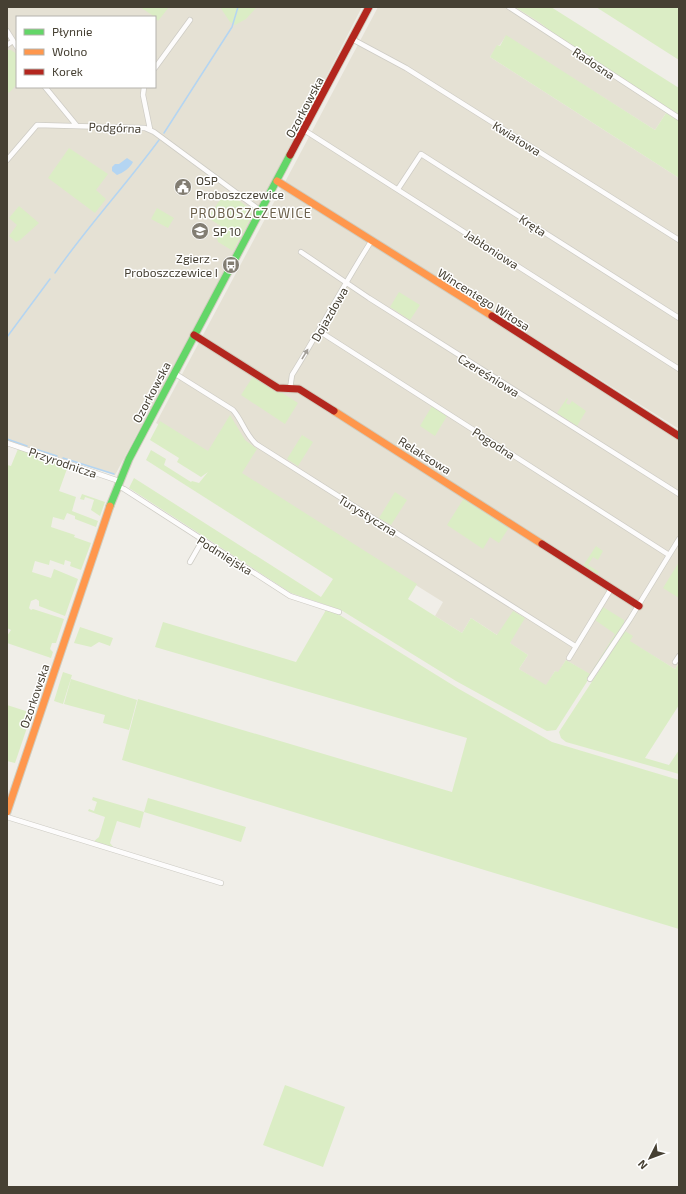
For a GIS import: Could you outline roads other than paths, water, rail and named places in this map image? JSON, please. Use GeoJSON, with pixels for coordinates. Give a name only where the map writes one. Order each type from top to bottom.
{"type":"FeatureCollection","features":[{"type":"Feature","properties":{"kind":"street","name":"Ozorkowska"},"geometry":{"type":"LineString","coordinates":[[7,812],[118,484],[139,437],[369,7]]}},
{"type":"Feature","properties":{"kind":"street","name":"Radosna"},"geometry":{"type":"LineString","coordinates":[[509,7],[679,118]]}},
{"type":"Feature","properties":{"kind":"street"},"geometry":{"type":"LineString","coordinates":[[156,67],[190,20]]}},
{"type":"Feature","properties":{"kind":"street"},"geometry":{"type":"LineString","coordinates":[[7,31],[16,46]]}},
{"type":"Feature","properties":{"kind":"street","name":"Kwiatowa"},"geometry":{"type":"LineString","coordinates":[[352,38],[438,88],[679,240]]}},
{"type":"Feature","properties":{"kind":"street"},"geometry":{"type":"LineString","coordinates":[[7,45],[13,41]]}},
{"type":"Feature","properties":{"kind":"street"},"geometry":{"type":"LineString","coordinates":[[46,88],[77,126]]}},
{"type":"Feature","properties":{"kind":"street"},"geometry":{"type":"LineString","coordinates":[[144,88],[143,94],[150,129]]}},
{"type":"Feature","properties":{"kind":"street","name":"Podgórna"},"geometry":{"type":"LineString","coordinates":[[7,160],[37,125],[150,129],[261,211]]}},
{"type":"Feature","properties":{"kind":"street","name":"Jabłoniowa"},"geometry":{"type":"LineString","coordinates":[[304,130],[679,369]]}},
{"type":"Feature","properties":{"kind":"street","name":"Kręta"},"geometry":{"type":"LineString","coordinates":[[398,189],[421,154],[679,318]]}},
{"type":"Feature","properties":{"kind":"street","name":"Wincentego Witosa"},"geometry":{"type":"LineString","coordinates":[[277,181],[679,436]]}},
{"type":"Feature","properties":{"kind":"street","name":"Dojazdowa"},"geometry":{"type":"LineString","coordinates":[[290,389],[292,375],[319,331],[349,276],[372,240]]}},
{"type":"Feature","properties":{"kind":"street","name":"Czereśniowa"},"geometry":{"type":"LineString","coordinates":[[301,252],[346,283],[679,494]]}},
{"type":"Feature","properties":{"kind":"street","name":"Pogodna"},"geometry":{"type":"LineString","coordinates":[[319,331],[670,555]]}},
{"type":"Feature","properties":{"kind":"street","name":"Relaksowa"},"geometry":{"type":"LineString","coordinates":[[194,336],[278,388],[299,389],[563,556],[639,606]]}},
{"type":"Feature","properties":{"kind":"street","name":"Turystyczna"},"geometry":{"type":"LineString","coordinates":[[174,373],[232,410],[238,416],[250,438],[256,444],[575,646]]}},
{"type":"Feature","properties":{"kind":"street","name":"Przyrodnicza"},"geometry":{"type":"LineString","coordinates":[[7,443],[118,484]]}},
{"type":"Feature","properties":{"kind":"street","name":"Podmiejska"},"geometry":{"type":"LineString","coordinates":[[118,484],[202,541],[290,596],[339,612]]}},
{"type":"Feature","properties":{"kind":"street"},"geometry":{"type":"LineString","coordinates":[[590,679],[639,606],[679,540]]}},
{"type":"Feature","properties":{"kind":"street"},"geometry":{"type":"LineString","coordinates":[[190,562],[202,541]]}},
{"type":"Feature","properties":{"kind":"street"},"geometry":{"type":"LineString","coordinates":[[569,658],[611,589]]}},
{"type":"Feature","properties":{"kind":"street"},"geometry":{"type":"LineString","coordinates":[[675,662],[679,656]]}},
{"type":"Feature","properties":{"kind":"street"},"geometry":{"type":"LineString","coordinates":[[7,817],[221,882]]}},
{"type":"Feature","properties":{"kind":"water"},"geometry":{"type":"Polygon","coordinates":[[[127,158],[133,162],[124,172],[117,175],[112,171],[112,167],[115,164],[119,164],[127,158]]]}},
{"type":"Feature","properties":{"kind":"waterway"},"geometry":{"type":"LineString","coordinates":[[164,133],[232,27],[238,7]]}},
{"type":"Feature","properties":{"kind":"waterway"},"geometry":{"type":"LineString","coordinates":[[55,273],[80,239],[159,140]]}},
{"type":"Feature","properties":{"kind":"waterway"},"geometry":{"type":"LineString","coordinates":[[7,337],[50,279]]}},
{"type":"Feature","properties":{"kind":"waterway"},"geometry":{"type":"LineString","coordinates":[[7,439],[27,446]]}},
{"type":"Feature","properties":{"kind":"waterway"},"geometry":{"type":"LineString","coordinates":[[32,448],[57,456]]}},
{"type":"Feature","properties":{"kind":"waterway"},"geometry":{"type":"LineString","coordinates":[[63,458],[114,474]]}},
{"type":"Feature","properties":{"kind":"place","name":"OSP Proboszczewice"},"geometry":{"type":"Point","coordinates":[183,187]}},
{"type":"Feature","properties":{"kind":"place","name":"SP 10"},"geometry":{"type":"Point","coordinates":[200,231]}},
{"type":"Feature","properties":{"kind":"place","name":"Zgierz - Proboszczewice I"},"geometry":{"type":"Point","coordinates":[231,265]}},
{"type":"Feature","properties":{"kind":"district","name":"PROBOSZCZEWICE"},"geometry":{"type":"Point","coordinates":[251,213]}}]}
